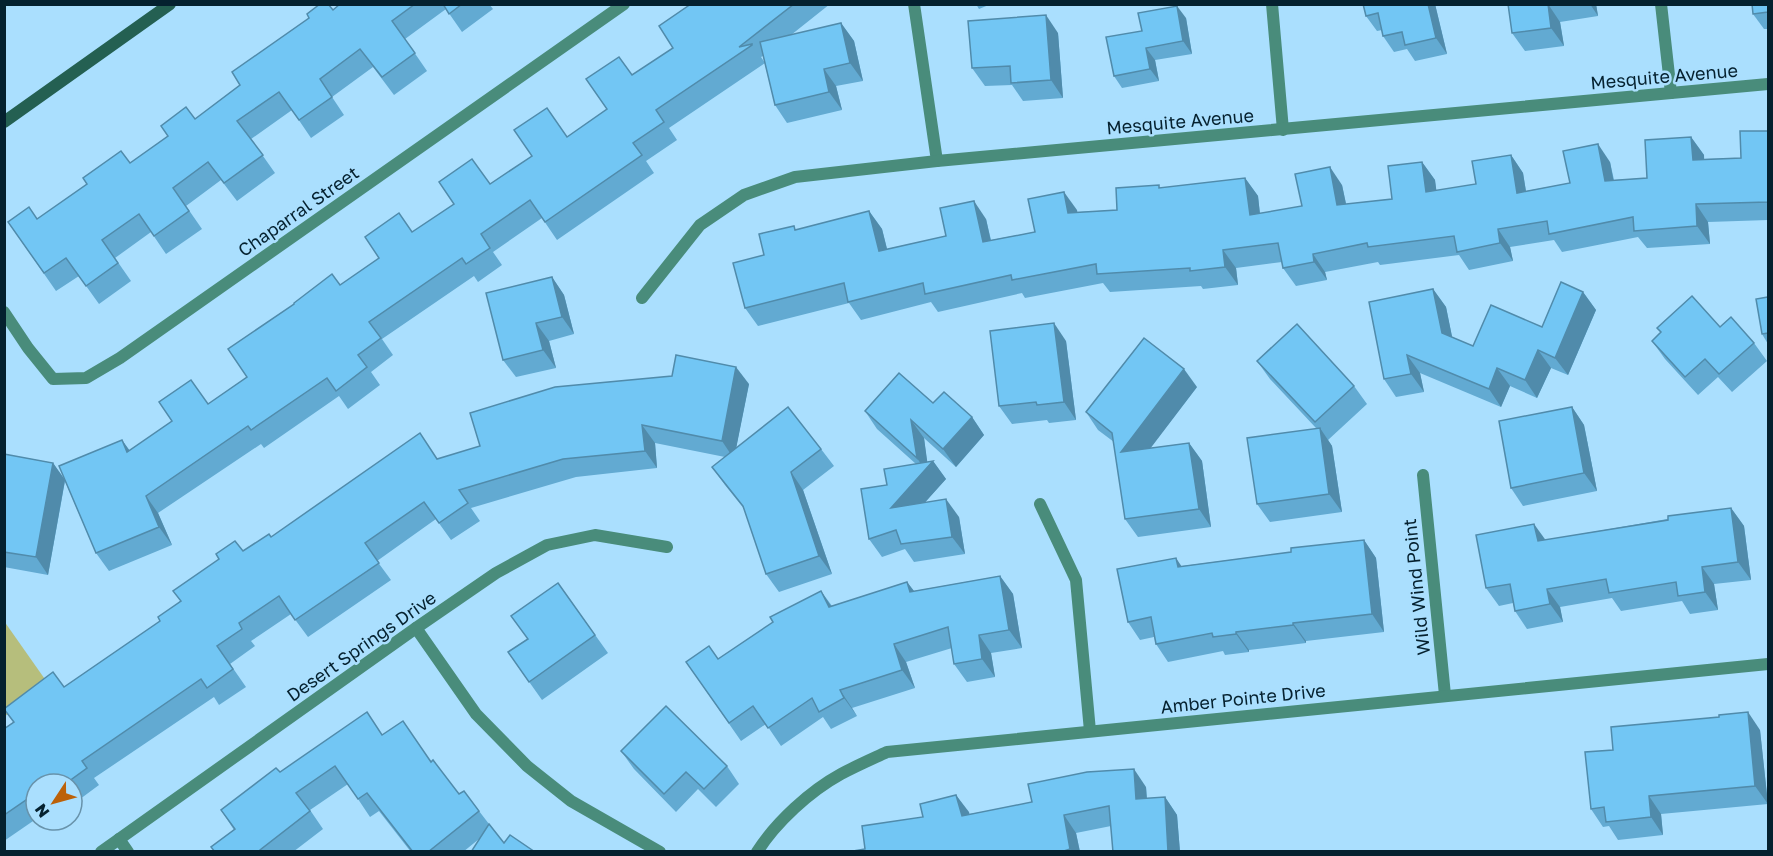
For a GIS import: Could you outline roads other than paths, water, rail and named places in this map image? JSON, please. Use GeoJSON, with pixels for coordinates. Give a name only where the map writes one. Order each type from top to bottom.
{"type":"FeatureCollection","features":[{"type":"Feature","properties":{"kind":"main road"},"geometry":{"type":"LineString","coordinates":[[4,122],[170,4]]}},
{"type":"Feature","properties":{"kind":"street","name":"Chaparral Street"},"geometry":{"type":"LineString","coordinates":[[4,312],[28,348],[53,379],[86,378],[130,351],[624,4]]}},
{"type":"Feature","properties":{"kind":"street"},"geometry":{"type":"LineString","coordinates":[[914,4],[938,162]]}},
{"type":"Feature","properties":{"kind":"street"},"geometry":{"type":"LineString","coordinates":[[1272,4],[1283,130]]}},
{"type":"Feature","properties":{"kind":"street"},"geometry":{"type":"LineString","coordinates":[[1661,4],[1671,93]]}},
{"type":"Feature","properties":{"kind":"street","name":"Mesquite Avenue"},"geometry":{"type":"LineString","coordinates":[[642,298],[700,225],[744,195],[795,177],[1768,84]]}},
{"type":"Feature","properties":{"kind":"street","name":"Wild Wind Point"},"geometry":{"type":"LineString","coordinates":[[1423,475],[1445,695]]}},
{"type":"Feature","properties":{"kind":"street"},"geometry":{"type":"LineString","coordinates":[[1040,504],[1076,580],[1090,731]]}},
{"type":"Feature","properties":{"kind":"street","name":"Desert Springs Drive"},"geometry":{"type":"LineString","coordinates":[[100,852],[496,573],[547,545],[595,535],[667,547]]}},
{"type":"Feature","properties":{"kind":"street"},"geometry":{"type":"LineString","coordinates":[[416,628],[476,714],[527,766],[571,801],[660,852]]}},
{"type":"Feature","properties":{"kind":"street","name":"Amber Pointe Drive"},"geometry":{"type":"LineString","coordinates":[[757,852],[766,837],[799,804],[840,775],[887,752],[1768,664]]}},
{"type":"Feature","properties":{"kind":"street"},"geometry":{"type":"LineString","coordinates":[[119,838],[128,852]]}}]}
